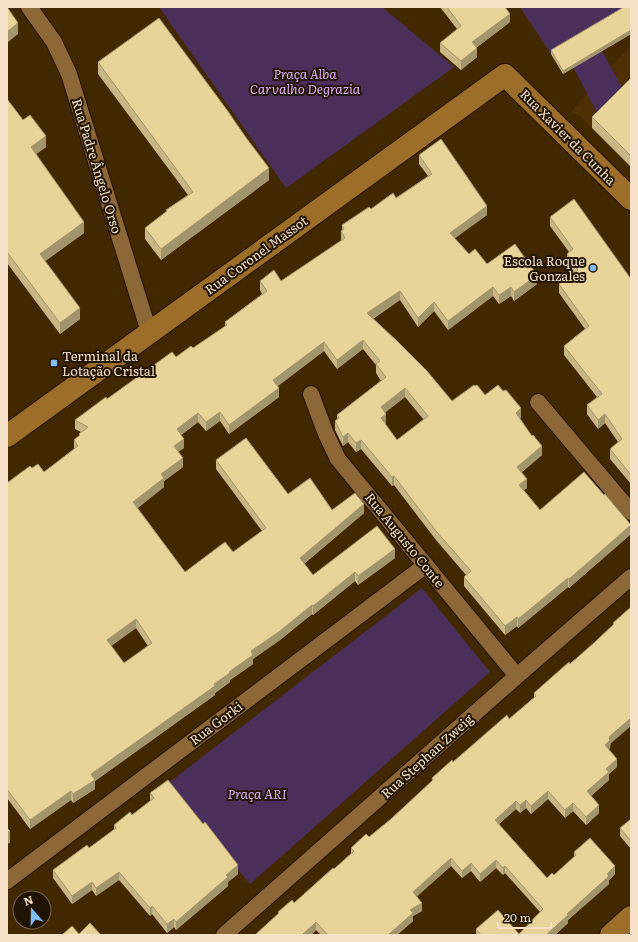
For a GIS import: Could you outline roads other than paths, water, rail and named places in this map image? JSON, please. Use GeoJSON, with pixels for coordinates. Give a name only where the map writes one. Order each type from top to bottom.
{"type":"FeatureCollection","features":[{"type":"Feature","properties":{"kind":"street","name":"Rua Padre Ângelo Orso"},"geometry":{"type":"LineString","coordinates":[[29,7],[54,42],[69,74],[149,332]]}},
{"type":"Feature","properties":{"kind":"street","name":"Rua Coronel Massot"},"geometry":{"type":"LineString","coordinates":[[7,436],[505,75]]}},
{"type":"Feature","properties":{"kind":"street","name":"Rua Xavier da Cunha"},"geometry":{"type":"LineString","coordinates":[[505,75],[631,199]]}},
{"type":"Feature","properties":{"kind":"street","name":"Rua Augusto Conte"},"geometry":{"type":"LineString","coordinates":[[311,394],[326,434],[338,459],[517,676]]}},
{"type":"Feature","properties":{"kind":"street"},"geometry":{"type":"LineString","coordinates":[[538,402],[631,512]]}},
{"type":"Feature","properties":{"kind":"street","name":"Rua Gorki"},"geometry":{"type":"LineString","coordinates":[[7,881],[426,565]]}},
{"type":"Feature","properties":{"kind":"street","name":"Rua Stephan Zweig"},"geometry":{"type":"LineString","coordinates":[[224,935],[631,577]]}},
{"type":"Feature","properties":{"kind":"street"},"geometry":{"type":"LineString","coordinates":[[611,935],[631,917]]}},
{"type":"Feature","properties":{"kind":"place","name":"Escola Roque Gonzales"},"geometry":{"type":"Point","coordinates":[593,268]}},
{"type":"Feature","properties":{"kind":"place","name":"Terminal da Lotação Cristal"},"geometry":{"type":"Point","coordinates":[54,363]}},
{"type":"Feature","properties":{"kind":"park label","name":"Praça Alba Carvalho Degrazia"},"geometry":{"type":"Point","coordinates":[305,82]}},
{"type":"Feature","properties":{"kind":"park label","name":"Praça ARI"},"geometry":{"type":"Point","coordinates":[257,794]}}]}
